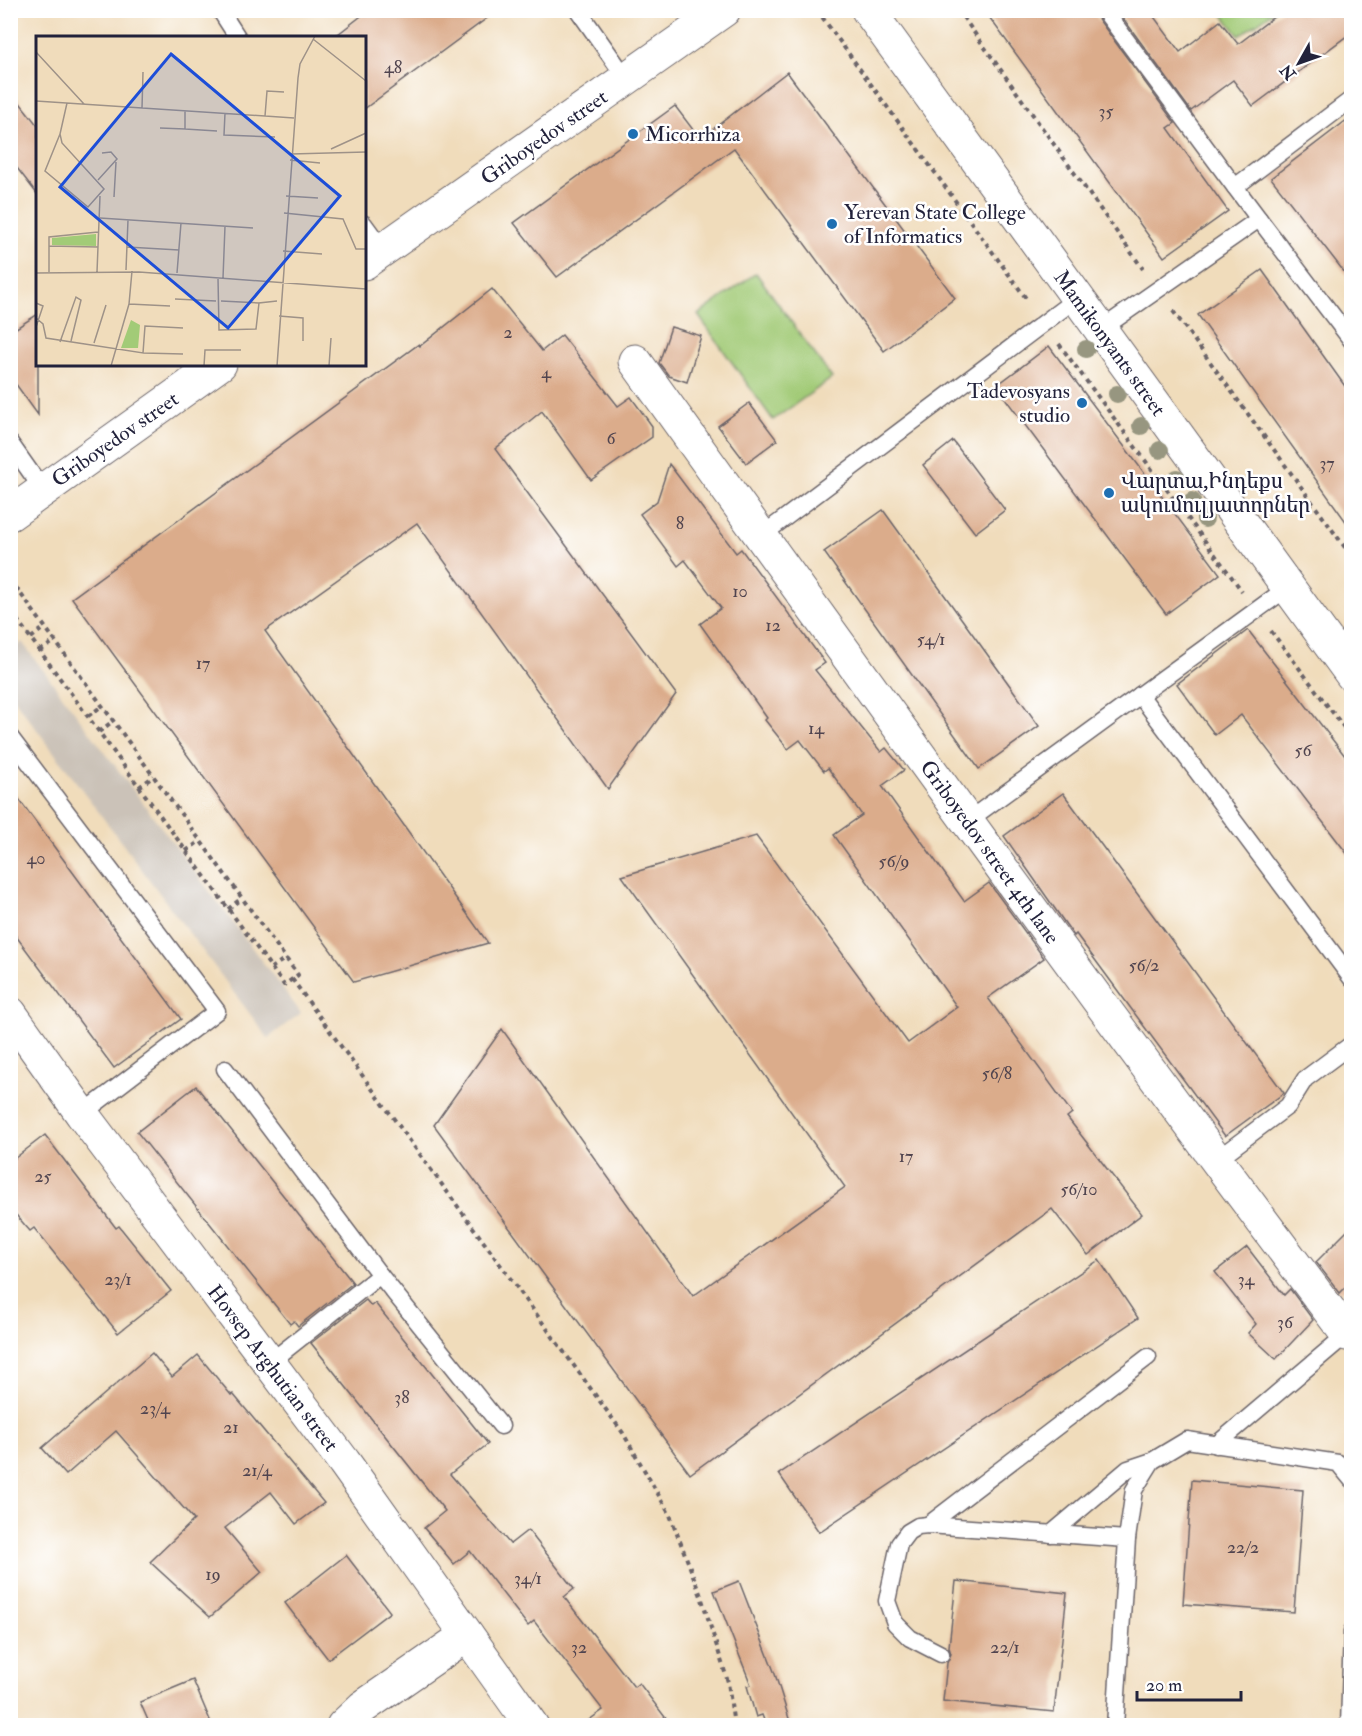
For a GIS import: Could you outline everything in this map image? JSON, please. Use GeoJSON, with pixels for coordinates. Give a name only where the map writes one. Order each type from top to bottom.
{"type":"FeatureCollection","features":[{"type":"Feature","properties":{"kind":"street","name":"Griboyedov street"},"geometry":{"type":"LineString","coordinates":[[370,243],[688,10]]}},
{"type":"Feature","properties":{"kind":"street","name":"Griboyedov street"},"geometry":{"type":"LineString","coordinates":[[370,243],[724,10]]}},
{"type":"Feature","properties":{"kind":"street","name":"Mamikonyants street"},"geometry":{"type":"LineString","coordinates":[[868,10],[1082,294],[1110,323],[1352,657]]}},
{"type":"Feature","properties":{"kind":"street","name":"Mamikonyants street"},"geometry":{"type":"LineString","coordinates":[[885,10],[1287,588],[1352,675]]}},
{"type":"Feature","properties":{"kind":"street","name":"Griboyedov street 4th lane"},"geometry":{"type":"LineString","coordinates":[[635,361],[966,822],[1216,1160],[1349,1332]]}},
{"type":"Feature","properties":{"kind":"street","name":"Griboyedov street"},"geometry":{"type":"LineString","coordinates":[[10,514],[28,485],[186,366]]}},
{"type":"Feature","properties":{"kind":"street","name":"Griboyedov street"},"geometry":{"type":"LineString","coordinates":[[28,485],[217,366]]}},
{"type":"Feature","properties":{"kind":"street","name":"Hovsep Arghutian street"},"geometry":{"type":"LineString","coordinates":[[10,1013],[82,1114],[344,1462],[532,1725]]}},
{"type":"Feature","properties":{"kind":"street"},"geometry":{"type":"LineString","coordinates":[[343,1725],[363,1707],[467,1635]]}},
{"type":"Feature","properties":{"kind":"lane"},"geometry":{"type":"LineString","coordinates":[[220,10],[237,36]]}},
{"type":"Feature","properties":{"kind":"lane"},"geometry":{"type":"LineString","coordinates":[[578,10],[616,64]]}},
{"type":"Feature","properties":{"kind":"lane"},"geometry":{"type":"LineString","coordinates":[[1104,10],[1352,341]]}},
{"type":"Feature","properties":{"kind":"lane"},"geometry":{"type":"LineString","coordinates":[[1235,187],[1352,99]]}},
{"type":"Feature","properties":{"kind":"lane"},"geometry":{"type":"LineString","coordinates":[[1110,323],[1259,219]]}},
{"type":"Feature","properties":{"kind":"lane"},"geometry":{"type":"LineString","coordinates":[[761,536],[1082,294]]}},
{"type":"Feature","properties":{"kind":"lane"},"geometry":{"type":"LineString","coordinates":[[10,443],[28,485]]}},
{"type":"Feature","properties":{"kind":"lane"},"geometry":{"type":"LineString","coordinates":[[966,822],[1287,588]]}},
{"type":"Feature","properties":{"kind":"lane"},"geometry":{"type":"LineString","coordinates":[[1140,695],[1352,979]]}},
{"type":"Feature","properties":{"kind":"lane"},"geometry":{"type":"LineString","coordinates":[[10,737],[217,1011],[82,1114]]}},
{"type":"Feature","properties":{"kind":"lane"},"geometry":{"type":"LineString","coordinates":[[1216,1160],[1288,1106],[1305,1079],[1352,1044]]}},
{"type":"Feature","properties":{"kind":"lane"},"geometry":{"type":"LineString","coordinates":[[225,1069],[380,1275],[501,1426]]}},
{"type":"Feature","properties":{"kind":"lane"},"geometry":{"type":"LineString","coordinates":[[269,1362],[380,1275]]}},
{"type":"Feature","properties":{"kind":"lane"},"geometry":{"type":"LineString","coordinates":[[1216,1445],[1349,1332]]}},
{"type":"Feature","properties":{"kind":"lane"},"geometry":{"type":"LineString","coordinates":[[928,1526],[1148,1357]]}},
{"type":"Feature","properties":{"kind":"lane"},"geometry":{"type":"LineString","coordinates":[[1051,1534],[1128,1469],[1152,1461],[1187,1440],[1338,1463],[1352,1480]]}},
{"type":"Feature","properties":{"kind":"lane"},"geometry":{"type":"LineString","coordinates":[[1115,1725],[1127,1539],[1134,1490],[1152,1461]]}},
{"type":"Feature","properties":{"kind":"lane"},"geometry":{"type":"LineString","coordinates":[[941,1654],[910,1638],[895,1623],[887,1601],[899,1544],[908,1532],[918,1526],[928,1526],[1127,1539]]}},
{"type":"Feature","properties":{"kind":"lane"},"geometry":{"type":"LineString","coordinates":[[1349,1725],[1352,1631]]}},
{"type":"Feature","properties":{"kind":"path"},"geometry":{"type":"LineString","coordinates":[[817,10],[1043,322],[1352,738]]}},
{"type":"Feature","properties":{"kind":"path"},"geometry":{"type":"LineString","coordinates":[[10,583],[12,582],[55,640],[298,975],[284,985],[10,610]]}},
{"type":"Feature","properties":{"kind":"path"},"geometry":{"type":"LineString","coordinates":[[31,638],[45,627]]}},
{"type":"Feature","properties":{"kind":"path"},"geometry":{"type":"LineString","coordinates":[[40,651],[55,640]]}},
{"type":"Feature","properties":{"kind":"path"},"geometry":{"type":"LineString","coordinates":[[88,716],[102,706]]}},
{"type":"Feature","properties":{"kind":"path"},"geometry":{"type":"LineString","coordinates":[[99,732],[113,721]]}},
{"type":"Feature","properties":{"kind":"path"},"geometry":{"type":"LineString","coordinates":[[139,787],[154,777]]}},
{"type":"Feature","properties":{"kind":"path"},"geometry":{"type":"LineString","coordinates":[[186,851],[200,841]]}},
{"type":"Feature","properties":{"kind":"path"},"geometry":{"type":"LineString","coordinates":[[228,909],[242,898]]}},
{"type":"Feature","properties":{"kind":"path"},"geometry":{"type":"LineString","coordinates":[[271,968],[286,958]]}},
{"type":"Feature","properties":{"kind":"path"},"geometry":{"type":"LineString","coordinates":[[292,979],[623,1433],[670,1515],[702,1596],[728,1682],[734,1725]]}},
{"type":"Feature","properties":{"kind":"shaded area"},"geometry":{"type":"Polygon","coordinates":[[[22,642],[301,1013],[268,1038],[11,695],[11,651],[22,642]]]}},
{"type":"Feature","properties":{"kind":"green space"},"geometry":{"type":"Polygon","coordinates":[[[1220,11],[1274,11],[1239,36],[1220,11]]]}},
{"type":"Feature","properties":{"kind":"green space"},"geometry":{"type":"Polygon","coordinates":[[[756,273],[832,378],[773,420],[698,315],[756,273]]]}},
{"type":"Feature","properties":{"kind":"building"},"geometry":{"type":"Polygon","coordinates":[[[369,10],[498,10],[366,108],[366,36],[336,36],[369,10]]]}},
{"type":"Feature","properties":{"kind":"building"},"geometry":{"type":"Polygon","coordinates":[[[984,10],[1094,10],[1096,16],[1175,123],[1168,128],[1228,211],[1164,257],[984,10]]]}},
{"type":"Feature","properties":{"kind":"building"},"geometry":{"type":"Polygon","coordinates":[[[1117,10],[1149,10],[1180,52],[1220,21],[1238,44],[1283,10],[1352,10],[1352,32],[1253,106],[1233,80],[1191,111],[1117,10]]]}},
{"type":"Feature","properties":{"kind":"building"},"geometry":{"type":"Polygon","coordinates":[[[787,72],[955,298],[884,351],[734,148],[557,277],[514,223],[675,106],[700,139],[787,72]]]}},
{"type":"Feature","properties":{"kind":"building"},"geometry":{"type":"Polygon","coordinates":[[[10,90],[36,123],[36,192],[10,159],[10,90]]]}},
{"type":"Feature","properties":{"kind":"building"},"geometry":{"type":"Polygon","coordinates":[[[1352,116],[1352,282],[1271,178],[1352,116]]]}},
{"type":"Feature","properties":{"kind":"building"},"geometry":{"type":"Polygon","coordinates":[[[1262,270],[1352,396],[1352,530],[1198,315],[1262,270]]]}},
{"type":"Feature","properties":{"kind":"building"},"geometry":{"type":"Polygon","coordinates":[[[492,289],[542,351],[562,335],[618,406],[631,397],[652,426],[652,437],[591,480],[542,411],[495,449],[676,694],[608,789],[417,523],[265,631],[488,943],[354,982],[72,598],[419,344],[420,346],[492,289]]]}},
{"type":"Feature","properties":{"kind":"building"},"geometry":{"type":"Polygon","coordinates":[[[36,315],[38,415],[10,376],[10,332],[36,315]]]}},
{"type":"Feature","properties":{"kind":"building"},"geometry":{"type":"Polygon","coordinates":[[[671,327],[701,336],[687,382],[669,376],[659,363],[671,327]]]}},
{"type":"Feature","properties":{"kind":"building"},"geometry":{"type":"Polygon","coordinates":[[[1049,346],[1220,574],[1166,614],[996,386],[1049,346]]]}},
{"type":"Feature","properties":{"kind":"building"},"geometry":{"type":"Polygon","coordinates":[[[749,403],[777,440],[746,463],[718,426],[749,403]]]}},
{"type":"Feature","properties":{"kind":"building"},"geometry":{"type":"Polygon","coordinates":[[[953,441],[1005,510],[975,533],[923,465],[953,441]]]}},
{"type":"Feature","properties":{"kind":"building"},"geometry":{"type":"Polygon","coordinates":[[[669,464],[736,553],[741,549],[825,663],[815,670],[881,752],[886,748],[904,770],[882,786],[964,901],[989,883],[1044,958],[988,998],[1072,1113],[1067,1117],[1142,1214],[1088,1255],[1052,1209],[690,1474],[434,1125],[502,1029],[693,1296],[845,1187],[622,876],[756,836],[908,1043],[957,1007],[834,835],[862,815],[828,768],[824,771],[800,740],[788,749],[765,720],[767,718],[700,624],[721,608],[685,560],[678,566],[640,514],[657,501],[669,464]]]}},
{"type":"Feature","properties":{"kind":"building"},"geometry":{"type":"Polygon","coordinates":[[[883,510],[1039,726],[979,769],[824,552],[883,510]]]}},
{"type":"Feature","properties":{"kind":"building"},"geometry":{"type":"Polygon","coordinates":[[[1248,630],[1352,765],[1352,860],[1241,715],[1215,735],[1177,684],[1248,630]]]}},
{"type":"Feature","properties":{"kind":"building"},"geometry":{"type":"Polygon","coordinates":[[[10,787],[181,1019],[114,1068],[10,928],[10,787]]]}},
{"type":"Feature","properties":{"kind":"building"},"geometry":{"type":"Polygon","coordinates":[[[1063,793],[1284,1093],[1225,1136],[1076,934],[1074,936],[1004,836],[1063,793]]]}},
{"type":"Feature","properties":{"kind":"building"},"geometry":{"type":"Polygon","coordinates":[[[196,1086],[353,1283],[298,1326],[294,1321],[290,1324],[137,1132],[196,1086]]]}},
{"type":"Feature","properties":{"kind":"building"},"geometry":{"type":"Polygon","coordinates":[[[45,1135],[116,1228],[119,1226],[171,1291],[118,1333],[34,1228],[30,1231],[10,1208],[10,1162],[45,1135]]]}},
{"type":"Feature","properties":{"kind":"building"},"geometry":{"type":"Polygon","coordinates":[[[1352,1226],[1352,1281],[1340,1293],[1316,1262],[1352,1226]]]}},
{"type":"Feature","properties":{"kind":"building"},"geometry":{"type":"Polygon","coordinates":[[[1247,1247],[1284,1295],[1290,1289],[1313,1320],[1276,1359],[1248,1333],[1256,1324],[1215,1272],[1247,1247]]]}},
{"type":"Feature","properties":{"kind":"building"},"geometry":{"type":"Polygon","coordinates":[[[1099,1260],[1138,1318],[819,1532],[779,1474],[1099,1260]]]}},
{"type":"Feature","properties":{"kind":"building"},"geometry":{"type":"Polygon","coordinates":[[[366,1300],[371,1306],[375,1303],[488,1444],[450,1474],[510,1544],[528,1530],[574,1589],[564,1597],[634,1687],[639,1683],[671,1725],[582,1725],[603,1710],[534,1621],[528,1626],[470,1551],[454,1564],[424,1528],[445,1511],[311,1343],[366,1300]]]}},
{"type":"Feature","properties":{"kind":"building"},"geometry":{"type":"Polygon","coordinates":[[[152,1353],[172,1377],[198,1355],[324,1503],[296,1524],[271,1492],[225,1528],[262,1572],[210,1617],[150,1562],[194,1520],[116,1431],[66,1475],[42,1448],[152,1353]]]}},
{"type":"Feature","properties":{"kind":"building"},"geometry":{"type":"Polygon","coordinates":[[[1192,1480],[1303,1490],[1294,1612],[1183,1604],[1192,1480]]]}},
{"type":"Feature","properties":{"kind":"building"},"geometry":{"type":"Polygon","coordinates":[[[346,1555],[390,1612],[328,1659],[285,1603],[346,1555]]]}},
{"type":"Feature","properties":{"kind":"building"},"geometry":{"type":"Polygon","coordinates":[[[739,1581],[775,1674],[791,1725],[766,1725],[762,1715],[756,1717],[747,1686],[751,1685],[714,1591],[739,1581]]]}},
{"type":"Feature","properties":{"kind":"building"},"geometry":{"type":"Polygon","coordinates":[[[956,1581],[1067,1593],[1054,1712],[943,1701],[947,1663],[951,1654],[949,1647],[956,1581]]]}},
{"type":"Feature","properties":{"kind":"building"},"geometry":{"type":"Polygon","coordinates":[[[193,1680],[212,1725],[150,1725],[140,1702],[193,1680]]]}},
{"type":"Feature","properties":{"kind":"place","name":"Micorrhiza"},"geometry":{"type":"Point","coordinates":[633,134]}},
{"type":"Feature","properties":{"kind":"place","name":"Yerevan State College of Informatics"},"geometry":{"type":"Point","coordinates":[832,224]}},
{"type":"Feature","properties":{"kind":"place","name":"Tadevosyans studio"},"geometry":{"type":"Point","coordinates":[1082,403]}},
{"type":"Feature","properties":{"kind":"place","name":"Վարտա,Ինդեքս ակումուլյատորներ"},"geometry":{"type":"Point","coordinates":[1109,493]}}]}
